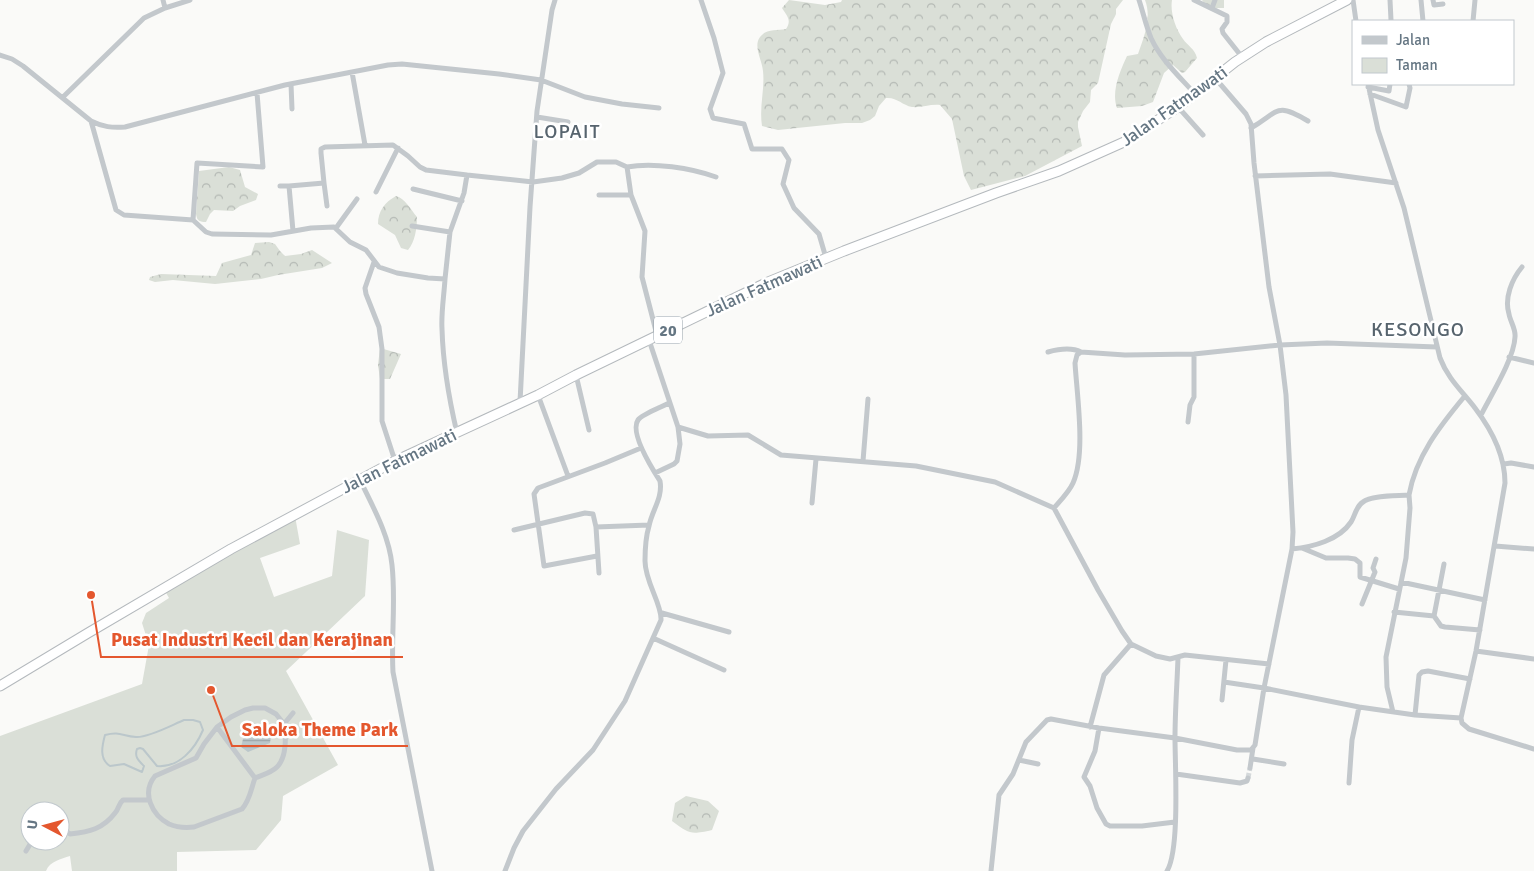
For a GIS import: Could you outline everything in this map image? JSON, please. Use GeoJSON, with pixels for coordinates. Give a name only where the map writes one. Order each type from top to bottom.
{"type":"FeatureCollection","features":[{"type":"Feature","properties":{"kind":"highway","name":"Jalan Fatmawati"},"geometry":{"type":"LineString","coordinates":[[0,685],[231,550],[395,460],[538,395],[768,282],[996,193],[1060,171],[1124,142],[1178,107],[1242,57],[1266,42],[1347,0]]}},
{"type":"Feature","properties":{"kind":"street"},"geometry":{"type":"LineString","coordinates":[[163,0],[165,8]]}},
{"type":"Feature","properties":{"kind":"street"},"geometry":{"type":"LineString","coordinates":[[63,97],[144,18],[165,8],[190,0]]}},
{"type":"Feature","properties":{"kind":"street"},"geometry":{"type":"LineString","coordinates":[[520,402],[530,207],[537,117],[541,80],[555,0]]}},
{"type":"Feature","properties":{"kind":"street"},"geometry":{"type":"LineString","coordinates":[[701,0],[723,73],[710,109],[713,118],[744,124],[752,149],[782,149],[790,160],[783,184],[794,208],[819,234],[826,258]]}},
{"type":"Feature","properties":{"kind":"street"},"geometry":{"type":"LineString","coordinates":[[1139,0],[1151,38],[1169,65],[1195,94]]}},
{"type":"Feature","properties":{"kind":"street"},"geometry":{"type":"LineString","coordinates":[[1194,0],[1227,16],[1227,22],[1222,30],[1223,33],[1242,57]]}},
{"type":"Feature","properties":{"kind":"street"},"geometry":{"type":"LineString","coordinates":[[1212,8],[1215,0]]}},
{"type":"Feature","properties":{"kind":"street"},"geometry":{"type":"LineString","coordinates":[[1352,0],[1356,20]]}},
{"type":"Feature","properties":{"kind":"street"},"geometry":{"type":"LineString","coordinates":[[1390,0],[1391,20]]}},
{"type":"Feature","properties":{"kind":"street"},"geometry":{"type":"LineString","coordinates":[[1421,0],[1423,20]]}},
{"type":"Feature","properties":{"kind":"street"},"geometry":{"type":"LineString","coordinates":[[1432,0],[1434,5],[1443,4]]}},
{"type":"Feature","properties":{"kind":"street"},"geometry":{"type":"LineString","coordinates":[[1473,20],[1476,0]]}},
{"type":"Feature","properties":{"kind":"street"},"geometry":{"type":"LineString","coordinates":[[0,55],[12,58],[91,121],[102,127],[125,127],[291,84],[402,64],[541,80],[590,98],[659,108]]}},
{"type":"Feature","properties":{"kind":"street"},"geometry":{"type":"LineString","coordinates":[[352,72],[366,145]]}},
{"type":"Feature","properties":{"kind":"street"},"geometry":{"type":"LineString","coordinates":[[1215,78],[1246,114],[1251,128],[1269,287],[1280,345],[1286,395],[1293,532],[1292,549],[1250,768]]}},
{"type":"Feature","properties":{"kind":"street"},"geometry":{"type":"LineString","coordinates":[[291,84],[292,109]]}},
{"type":"Feature","properties":{"kind":"street"},"geometry":{"type":"LineString","coordinates":[[1390,85],[1389,91],[1368,85],[1378,130],[1396,182],[1415,251],[1437,347],[1444,370],[1481,415],[1504,464],[1505,482],[1480,630],[1461,718],[1462,723],[1469,729],[1534,748]]}},
{"type":"Feature","properties":{"kind":"street"},"geometry":{"type":"LineString","coordinates":[[1370,94],[1406,107],[1409,85]]}},
{"type":"Feature","properties":{"kind":"street"},"geometry":{"type":"LineString","coordinates":[[192,220],[197,163],[262,167],[257,93]]}},
{"type":"Feature","properties":{"kind":"street"},"geometry":{"type":"LineString","coordinates":[[1178,107],[1203,135]]}},
{"type":"Feature","properties":{"kind":"street"},"geometry":{"type":"LineString","coordinates":[[1251,128],[1278,110],[1287,110],[1308,121]]}},
{"type":"Feature","properties":{"kind":"street"},"geometry":{"type":"LineString","coordinates":[[537,117],[568,122]]}},
{"type":"Feature","properties":{"kind":"street"},"geometry":{"type":"LineString","coordinates":[[91,121],[116,210],[124,214],[192,220],[206,232],[212,234],[271,235],[311,228],[336,228],[350,242],[366,250],[378,267],[391,272],[445,279]]}},
{"type":"Feature","properties":{"kind":"street"},"geometry":{"type":"LineString","coordinates":[[327,206],[321,149],[325,147],[393,145],[426,170],[533,182],[579,174],[597,162],[616,162],[627,167],[644,164],[698,171],[716,176]]}},
{"type":"Feature","properties":{"kind":"street"},"geometry":{"type":"LineString","coordinates":[[376,192],[398,148]]}},
{"type":"Feature","properties":{"kind":"street"},"geometry":{"type":"LineString","coordinates":[[627,167],[631,195],[645,231],[642,277],[658,335]]}},
{"type":"Feature","properties":{"kind":"street"},"geometry":{"type":"LineString","coordinates":[[1255,176],[1330,174],[1396,182]]}},
{"type":"Feature","properties":{"kind":"street"},"geometry":{"type":"LineString","coordinates":[[457,433],[451,406],[443,348],[442,316],[450,232],[462,201],[467,175]]}},
{"type":"Feature","properties":{"kind":"street"},"geometry":{"type":"LineString","coordinates":[[280,186],[324,183]]}},
{"type":"Feature","properties":{"kind":"street"},"geometry":{"type":"LineString","coordinates":[[289,186],[293,232]]}},
{"type":"Feature","properties":{"kind":"street"},"geometry":{"type":"LineString","coordinates":[[413,188],[462,201]]}},
{"type":"Feature","properties":{"kind":"street"},"geometry":{"type":"LineString","coordinates":[[599,195],[631,195]]}},
{"type":"Feature","properties":{"kind":"street"},"geometry":{"type":"LineString","coordinates":[[336,228],[357,199]]}},
{"type":"Feature","properties":{"kind":"street"},"geometry":{"type":"LineString","coordinates":[[412,226],[450,232]]}},
{"type":"Feature","properties":{"kind":"street"},"geometry":{"type":"LineString","coordinates":[[374,262],[366,281],[366,294],[379,327],[382,349],[382,421],[395,460]]}},
{"type":"Feature","properties":{"kind":"street"},"geometry":{"type":"LineString","coordinates":[[1481,415],[1509,357],[1515,336],[1507,302],[1510,288],[1517,272],[1522,267]]}},
{"type":"Feature","properties":{"kind":"street"},"geometry":{"type":"LineString","coordinates":[[649,340],[678,427],[680,444],[677,461],[656,473]]}},
{"type":"Feature","properties":{"kind":"street"},"geometry":{"type":"LineString","coordinates":[[1048,352],[1059,348],[1075,349],[1081,352],[1125,355],[1194,354],[1280,345],[1327,343],[1437,347]]}},
{"type":"Feature","properties":{"kind":"street"},"geometry":{"type":"LineString","coordinates":[[1054,508],[1072,486],[1077,473],[1079,419],[1075,363],[1077,355],[1081,352]]}},
{"type":"Feature","properties":{"kind":"street"},"geometry":{"type":"LineString","coordinates":[[1188,422],[1190,405],[1194,397],[1194,354]]}},
{"type":"Feature","properties":{"kind":"street"},"geometry":{"type":"LineString","coordinates":[[1509,357],[1534,363]]}},
{"type":"Feature","properties":{"kind":"street"},"geometry":{"type":"LineString","coordinates":[[576,375],[589,430]]}},
{"type":"Feature","properties":{"kind":"street"},"geometry":{"type":"LineString","coordinates":[[538,395],[568,476]]}},
{"type":"Feature","properties":{"kind":"street"},"geometry":{"type":"LineString","coordinates":[[1393,712],[1387,687],[1386,657],[1406,558],[1410,508],[1409,495],[1416,466],[1446,419],[1464,396]]}},
{"type":"Feature","properties":{"kind":"street"},"geometry":{"type":"LineString","coordinates":[[863,461],[868,399]]}},
{"type":"Feature","properties":{"kind":"street"},"geometry":{"type":"LineString","coordinates":[[505,871],[523,831],[556,789],[593,750],[625,701],[661,620],[662,613],[647,578],[645,559],[649,525],[661,493],[660,481],[641,448],[636,426],[639,418],[669,403]]}},
{"type":"Feature","properties":{"kind":"street"},"geometry":{"type":"LineString","coordinates":[[678,427],[708,436],[748,435],[780,456],[916,466],[995,482],[1054,508],[1103,598],[1131,644],[1156,656],[1170,659],[1185,655],[1269,664]]}},
{"type":"Feature","properties":{"kind":"street"},"geometry":{"type":"LineString","coordinates":[[597,556],[544,566],[534,494],[538,488],[641,448]]}},
{"type":"Feature","properties":{"kind":"street"},"geometry":{"type":"LineString","coordinates":[[812,503],[816,459]]}},
{"type":"Feature","properties":{"kind":"street"},"geometry":{"type":"LineString","coordinates":[[1504,464],[1511,463],[1534,467]]}},
{"type":"Feature","properties":{"kind":"street"},"geometry":{"type":"LineString","coordinates":[[360,480],[384,532],[392,564],[394,592],[393,672],[432,871]]}},
{"type":"Feature","properties":{"kind":"street"},"geometry":{"type":"LineString","coordinates":[[1292,549],[1302,548],[1333,538],[1343,532],[1352,521],[1362,502],[1368,499],[1409,495]]}},
{"type":"Feature","properties":{"kind":"street"},"geometry":{"type":"LineString","coordinates":[[514,530],[538,526],[587,512],[593,514],[596,527],[599,573]]}},
{"type":"Feature","properties":{"kind":"street"},"geometry":{"type":"LineString","coordinates":[[596,527],[649,525]]}},
{"type":"Feature","properties":{"kind":"street"},"geometry":{"type":"LineString","coordinates":[[1494,546],[1534,548]]}},
{"type":"Feature","properties":{"kind":"street"},"geometry":{"type":"LineString","coordinates":[[1302,548],[1326,558],[1358,560],[1360,566],[1359,576],[1372,581],[1439,590],[1485,600]]}},
{"type":"Feature","properties":{"kind":"street"},"geometry":{"type":"LineString","coordinates":[[1362,604],[1375,572],[1373,568],[1376,559]]}},
{"type":"Feature","properties":{"kind":"street"},"geometry":{"type":"LineString","coordinates":[[1444,564],[1434,616],[1438,623],[1445,627],[1480,630]]}},
{"type":"Feature","properties":{"kind":"street"},"geometry":{"type":"LineString","coordinates":[[1394,612],[1434,616]]}},
{"type":"Feature","properties":{"kind":"street"},"geometry":{"type":"LineString","coordinates":[[662,613],[729,632]]}},
{"type":"Feature","properties":{"kind":"street"},"geometry":{"type":"LineString","coordinates":[[653,638],[724,670]]}},
{"type":"Feature","properties":{"kind":"street"},"geometry":{"type":"LineString","coordinates":[[1090,727],[1104,675],[1131,644]]}},
{"type":"Feature","properties":{"kind":"street"},"geometry":{"type":"LineString","coordinates":[[1476,651],[1534,659]]}},
{"type":"Feature","properties":{"kind":"street"},"geometry":{"type":"LineString","coordinates":[[1167,871],[1172,857],[1175,822],[1175,738],[1178,658]]}},
{"type":"Feature","properties":{"kind":"street"},"geometry":{"type":"LineString","coordinates":[[1222,700],[1226,660]]}},
{"type":"Feature","properties":{"kind":"street"},"geometry":{"type":"LineString","coordinates":[[1415,714],[1418,675],[1422,672],[1470,678]]}},
{"type":"Feature","properties":{"kind":"street"},"geometry":{"type":"LineString","coordinates":[[1224,682],[1359,707],[1461,718]]}},
{"type":"Feature","properties":{"kind":"street"},"geometry":{"type":"LineString","coordinates":[[1349,783],[1352,740],[1359,707]]}},
{"type":"Feature","properties":{"kind":"street"},"geometry":{"type":"LineString","coordinates":[[253,708],[265,708],[276,714],[284,724],[286,734],[281,762],[270,772],[255,778],[250,795],[242,809],[194,827],[186,828],[170,824],[156,814],[149,800],[151,781],[155,776],[196,758],[217,727],[231,717],[253,708]]}},
{"type":"Feature","properties":{"kind":"street"},"geometry":{"type":"LineString","coordinates":[[284,724],[293,713]]}},
{"type":"Feature","properties":{"kind":"street"},"geometry":{"type":"LineString","coordinates":[[991,871],[999,795],[1010,782],[1026,742],[1048,720],[1175,738],[1237,750],[1248,751],[1253,748]]}},
{"type":"Feature","properties":{"kind":"street"},"geometry":{"type":"LineString","coordinates":[[217,727],[255,778]]}},
{"type":"Feature","properties":{"kind":"street"},"geometry":{"type":"LineString","coordinates":[[1098,728],[1095,751],[1084,777],[1090,786],[1092,797],[1106,824],[1113,827],[1175,822]]}},
{"type":"Feature","properties":{"kind":"street"},"geometry":{"type":"LineString","coordinates":[[1253,759],[1284,764]]}},
{"type":"Feature","properties":{"kind":"street"},"geometry":{"type":"LineString","coordinates":[[1019,760],[1038,764]]}},
{"type":"Feature","properties":{"kind":"street"},"geometry":{"type":"LineString","coordinates":[[1176,774],[1240,783],[1247,781],[1248,778]]}},
{"type":"Feature","properties":{"kind":"street"},"geometry":{"type":"LineString","coordinates":[[70,834],[95,830],[102,826],[116,812],[123,800],[149,800]]}},
{"type":"Feature","properties":{"kind":"green space"},"geometry":{"type":"Polygon","coordinates":[[[789,0],[825,5],[841,2],[842,0],[1123,0],[1116,9],[1116,14],[1111,24],[1098,83],[1091,90],[1090,102],[1078,122],[1082,146],[1025,176],[971,190],[964,176],[952,119],[940,105],[912,107],[886,98],[879,106],[875,116],[862,123],[778,130],[762,126],[763,78],[757,45],[760,37],[766,32],[786,29],[789,21],[782,8],[789,0]]]}},
{"type":"Feature","properties":{"kind":"green space"},"geometry":{"type":"Polygon","coordinates":[[[1145,0],[1172,0],[1172,15],[1175,25],[1180,35],[1195,52],[1197,58],[1185,72],[1182,73],[1173,65],[1164,73],[1153,102],[1142,106],[1117,108],[1115,95],[1122,68],[1127,56],[1138,54],[1145,34],[1148,14],[1145,0]]]}},
{"type":"Feature","properties":{"kind":"green space"},"geometry":{"type":"Polygon","coordinates":[[[1202,0],[1224,0],[1224,8],[1214,8],[1202,0]]]}},
{"type":"Feature","properties":{"kind":"green space"},"geometry":{"type":"Polygon","coordinates":[[[229,167],[240,170],[245,187],[258,194],[256,200],[233,211],[214,210],[206,222],[199,221],[196,214],[199,171],[229,167]]]}},
{"type":"Feature","properties":{"kind":"green space"},"geometry":{"type":"Polygon","coordinates":[[[396,196],[405,202],[417,217],[415,235],[408,250],[401,248],[395,235],[378,224],[379,215],[383,207],[396,196]]]}},
{"type":"Feature","properties":{"kind":"green space"},"geometry":{"type":"Polygon","coordinates":[[[269,242],[275,244],[285,256],[301,254],[312,250],[332,263],[322,268],[261,279],[215,284],[173,280],[155,282],[149,280],[150,277],[161,274],[216,276],[222,263],[251,255],[255,243],[269,242]]]}},
{"type":"Feature","properties":{"kind":"green space"},"geometry":{"type":"Polygon","coordinates":[[[380,348],[401,354],[390,379],[380,379],[378,365],[380,348]]]}},
{"type":"Feature","properties":{"kind":"green space"},"geometry":{"type":"Polygon","coordinates":[[[295,516],[300,544],[260,558],[274,597],[332,576],[337,530],[369,540],[365,596],[286,671],[338,765],[283,796],[281,820],[256,850],[177,852],[177,871],[72,871],[70,856],[53,863],[46,871],[0,871],[0,736],[142,684],[149,645],[142,623],[146,613],[169,598],[165,591],[295,516]]]}},
{"type":"Feature","properties":{"kind":"green space"},"geometry":{"type":"Polygon","coordinates":[[[686,796],[708,801],[719,811],[712,830],[694,833],[683,829],[672,821],[675,803],[686,796]]]}},
{"type":"Feature","properties":{"kind":"shaded area"},"geometry":{"type":"Polygon","coordinates":[[[265,731],[273,733],[270,743],[248,752],[241,747],[243,739],[265,731]]]}},
{"type":"Feature","properties":{"kind":"waterway"},"geometry":{"type":"LineString","coordinates":[[184,720],[200,722],[203,730],[191,750],[172,764],[157,766],[140,748],[137,749],[136,754],[144,766],[142,772],[124,764],[110,766],[104,760],[102,748],[105,735],[118,734],[141,737],[184,720]]}},
{"type":"Feature","properties":{"kind":"tunnel"},"geometry":{"type":"LineString","coordinates":[[1248,778],[1250,768]]}},
{"type":"Feature","properties":{"kind":"place","name":"Pusat Industri Kecil dan Kerajinan"},"geometry":{"type":"Point","coordinates":[91,595]}},
{"type":"Feature","properties":{"kind":"place","name":"Saloka Theme Park"},"geometry":{"type":"Point","coordinates":[211,690]}},
{"type":"Feature","properties":{"kind":"district","name":"LOPAIT"},"geometry":{"type":"Point","coordinates":[567,131]}},
{"type":"Feature","properties":{"kind":"district","name":"KESONGO"},"geometry":{"type":"Point","coordinates":[1418,329]}}]}
